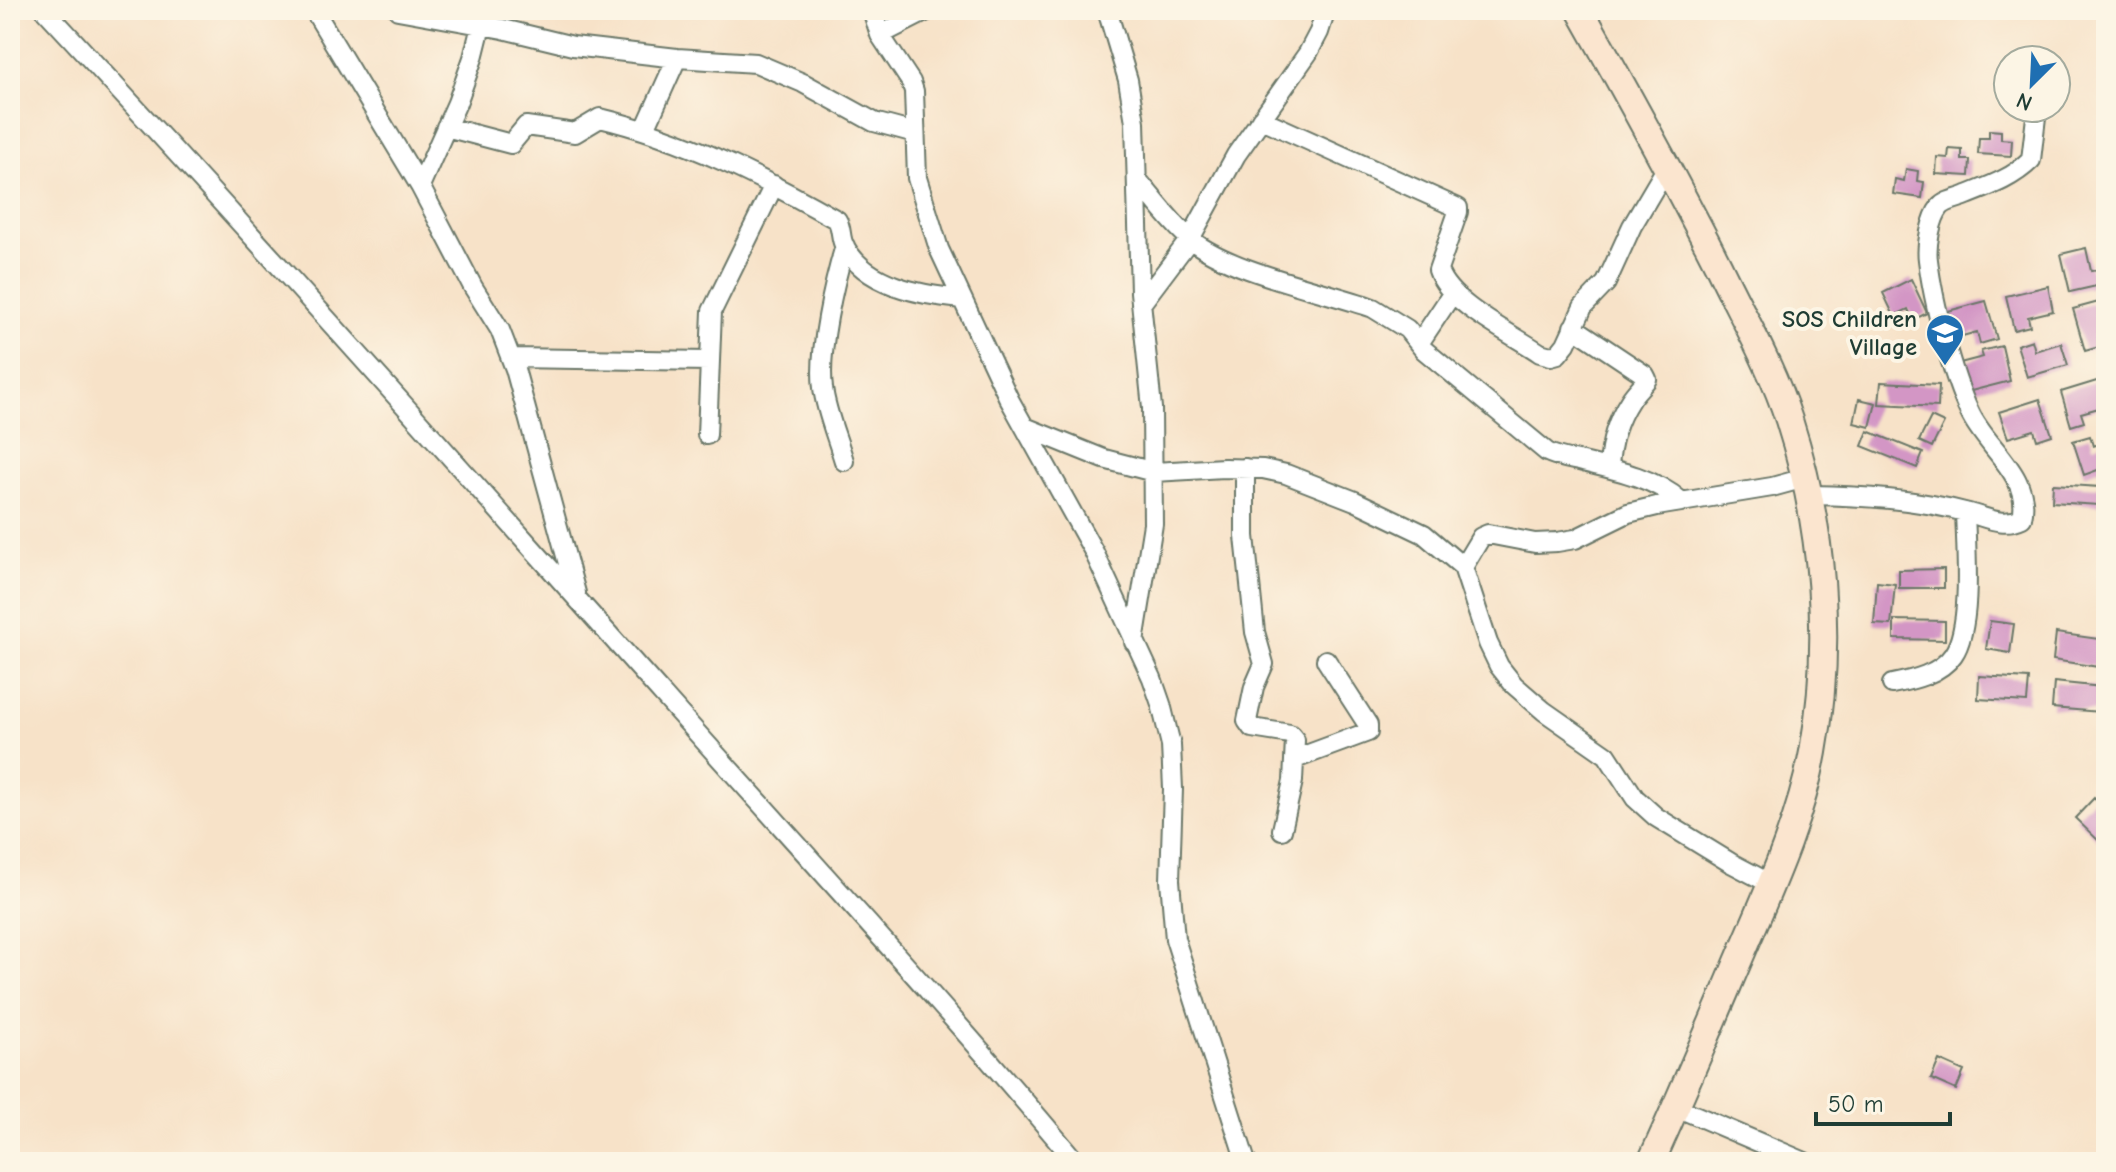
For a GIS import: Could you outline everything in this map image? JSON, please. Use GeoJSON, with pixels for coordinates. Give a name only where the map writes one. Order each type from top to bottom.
{"type":"FeatureCollection","features":[{"type":"Feature","properties":{"kind":"main road"},"geometry":{"type":"LineString","coordinates":[[1580,10],[1668,165],[1771,373],[1789,419],[1807,486],[1821,575],[1823,659],[1813,754],[1791,830],[1771,884],[1651,1162]]}},
{"type":"Feature","properties":{"kind":"street"},"geometry":{"type":"LineString","coordinates":[[45,10],[578,600],[1076,1162]]}},
{"type":"Feature","properties":{"kind":"street"},"geometry":{"type":"LineString","coordinates":[[314,10],[420,186],[473,287],[500,330],[511,358],[578,600]]}},
{"type":"Feature","properties":{"kind":"street"},"geometry":{"type":"LineString","coordinates":[[398,10],[483,18],[573,46],[756,63],[803,83],[865,118],[915,133]]}},
{"type":"Feature","properties":{"kind":"street"},"geometry":{"type":"LineString","coordinates":[[872,10],[880,35],[914,91],[917,178],[939,249],[991,364],[1082,527],[1152,678],[1171,745],[1170,880],[1175,939],[1246,1162]]}},
{"type":"Feature","properties":{"kind":"street"},"geometry":{"type":"LineString","coordinates":[[880,35],[929,10]]}},
{"type":"Feature","properties":{"kind":"street"},"geometry":{"type":"LineString","coordinates":[[1107,10],[1132,100],[1141,304],[1152,408],[1153,524],[1134,642]]}},
{"type":"Feature","properties":{"kind":"street"},"geometry":{"type":"LineString","coordinates":[[1141,304],[1190,239],[1236,155],[1308,53],[1326,10]]}},
{"type":"Feature","properties":{"kind":"street"},"geometry":{"type":"LineString","coordinates":[[420,186],[473,58],[483,18]]}},
{"type":"Feature","properties":{"kind":"street"},"geometry":{"type":"LineString","coordinates":[[645,129],[677,58]]}},
{"type":"Feature","properties":{"kind":"street"},"geometry":{"type":"LineString","coordinates":[[446,127],[511,144],[526,126],[575,133],[600,118],[645,129],[774,185],[837,220],[845,246],[872,273],[900,289],[920,295],[962,299]]}},
{"type":"Feature","properties":{"kind":"street"},"geometry":{"type":"LineString","coordinates":[[1261,119],[1458,208],[1438,270],[1441,279],[1452,294],[1540,353],[1551,356],[1558,354],[1566,344],[1583,307],[1606,283],[1632,226],[1668,165]]}},
{"type":"Feature","properties":{"kind":"street"},"geometry":{"type":"LineString","coordinates":[[1463,567],[1481,537],[1488,534],[1535,543],[1557,542],[1575,539],[1628,513],[1772,487],[1807,486],[1872,496],[1965,512],[2009,524],[2022,518],[2025,506],[2022,489],[1978,430],[1968,410],[1944,335],[1927,257],[1937,211],[1943,204],[2020,171],[2031,160],[2035,124]]}},
{"type":"Feature","properties":{"kind":"street"},"geometry":{"type":"LineString","coordinates":[[1137,179],[1190,239],[1209,251],[1244,266],[1373,308],[1407,329],[1424,350],[1536,445],[1558,457],[1609,468],[1647,481],[1681,501]]}},
{"type":"Feature","properties":{"kind":"street"},"geometry":{"type":"LineString","coordinates":[[707,435],[712,311],[774,185]]}},
{"type":"Feature","properties":{"kind":"street"},"geometry":{"type":"LineString","coordinates":[[844,461],[823,392],[822,367],[835,278],[845,246]]}},
{"type":"Feature","properties":{"kind":"street"},"geometry":{"type":"LineString","coordinates":[[1420,342],[1452,294]]}},
{"type":"Feature","properties":{"kind":"street"},"geometry":{"type":"LineString","coordinates":[[1573,327],[1647,379],[1622,415],[1609,447],[1609,468]]}},
{"type":"Feature","properties":{"kind":"street"},"geometry":{"type":"LineString","coordinates":[[511,358],[709,361]]}},
{"type":"Feature","properties":{"kind":"street"},"geometry":{"type":"LineString","coordinates":[[1025,427],[1104,459],[1154,472],[1245,468],[1286,474],[1391,517],[1424,534],[1463,567],[1488,643],[1499,666],[1514,685],[1544,711],[1607,755],[1635,798],[1656,817],[1771,884]]}},
{"type":"Feature","properties":{"kind":"street"},"geometry":{"type":"LineString","coordinates":[[1245,468],[1245,536],[1254,624],[1264,664],[1254,687],[1247,721],[1252,728],[1290,734],[1295,740],[1293,781],[1282,830]]}},
{"type":"Feature","properties":{"kind":"street"},"geometry":{"type":"LineString","coordinates":[[1892,684],[1928,674],[1954,655],[1964,623],[1965,512]]}},
{"type":"Feature","properties":{"kind":"street"},"geometry":{"type":"LineString","coordinates":[[1295,759],[1368,732],[1368,725],[1326,660]]}},
{"type":"Feature","properties":{"kind":"street"},"geometry":{"type":"LineString","coordinates":[[1676,1107],[1805,1162]]}},
{"type":"Feature","properties":{"kind":"building"},"geometry":{"type":"Polygon","coordinates":[[[1989,130],[2001,131],[2001,139],[2012,140],[2011,156],[1978,154],[1979,138],[1989,138],[1989,130]]]}},
{"type":"Feature","properties":{"kind":"building"},"geometry":{"type":"Polygon","coordinates":[[[1949,149],[1962,150],[1962,160],[1970,160],[1969,176],[1936,174],[1937,157],[1948,158],[1949,149]]]}},
{"type":"Feature","properties":{"kind":"building"},"geometry":{"type":"Polygon","coordinates":[[[1906,169],[1918,171],[1917,181],[1924,182],[1922,198],[1893,194],[1895,179],[1904,181],[1906,169]]]}},
{"type":"Feature","properties":{"kind":"building"},"geometry":{"type":"Polygon","coordinates":[[[2086,248],[2091,271],[2097,270],[2101,285],[2070,292],[2061,254],[2086,248]]]}},
{"type":"Feature","properties":{"kind":"building"},"geometry":{"type":"Polygon","coordinates":[[[1911,279],[1927,313],[1913,320],[1908,309],[1894,316],[1883,293],[1911,279]]]}},
{"type":"Feature","properties":{"kind":"building"},"geometry":{"type":"Polygon","coordinates":[[[2048,286],[2053,311],[2028,317],[2030,326],[2014,330],[2006,296],[2048,286]]]}},
{"type":"Feature","properties":{"kind":"building"},"geometry":{"type":"Polygon","coordinates":[[[2106,300],[2106,318],[2101,319],[2106,345],[2085,351],[2073,309],[2106,300]]]}},
{"type":"Feature","properties":{"kind":"building"},"geometry":{"type":"Polygon","coordinates":[[[1986,301],[1997,339],[1980,344],[1977,332],[1955,338],[1948,311],[1986,301]]]}},
{"type":"Feature","properties":{"kind":"building"},"geometry":{"type":"Polygon","coordinates":[[[2032,340],[2035,351],[2061,343],[2068,365],[2027,377],[2017,345],[2032,340]]]}},
{"type":"Feature","properties":{"kind":"building"},"geometry":{"type":"Polygon","coordinates":[[[2002,346],[2010,381],[1967,392],[1960,363],[1983,357],[1981,351],[2002,346]]]}},
{"type":"Feature","properties":{"kind":"building"},"geometry":{"type":"Polygon","coordinates":[[[2100,380],[2106,406],[2081,413],[2084,422],[2071,426],[2061,392],[2100,380]]]}},
{"type":"Feature","properties":{"kind":"building"},"geometry":{"type":"Polygon","coordinates":[[[1881,382],[1939,385],[1938,407],[1879,404],[1881,382]]]}},
{"type":"Feature","properties":{"kind":"building"},"geometry":{"type":"Polygon","coordinates":[[[1859,399],[1876,403],[1870,427],[1854,423],[1859,399]]]}},
{"type":"Feature","properties":{"kind":"building"},"geometry":{"type":"Polygon","coordinates":[[[2040,399],[2052,435],[2037,440],[2034,430],[2008,438],[1999,412],[2040,399]]]}},
{"type":"Feature","properties":{"kind":"building"},"geometry":{"type":"Polygon","coordinates":[[[1931,417],[1944,423],[1932,447],[1919,441],[1931,417]]]}},
{"type":"Feature","properties":{"kind":"building"},"geometry":{"type":"Polygon","coordinates":[[[1868,431],[1923,453],[1917,468],[1862,446],[1868,431]]]}},
{"type":"Feature","properties":{"kind":"building"},"geometry":{"type":"Polygon","coordinates":[[[2090,436],[2093,446],[2106,442],[2106,467],[2084,475],[2073,441],[2090,436]]]}},
{"type":"Feature","properties":{"kind":"building"},"geometry":{"type":"Polygon","coordinates":[[[2053,484],[2100,487],[2099,505],[2052,502],[2053,484]]]}},
{"type":"Feature","properties":{"kind":"building"},"geometry":{"type":"Polygon","coordinates":[[[1944,569],[1944,588],[1899,588],[1899,570],[1944,569]]]}},
{"type":"Feature","properties":{"kind":"building"},"geometry":{"type":"Polygon","coordinates":[[[1877,582],[1895,584],[1891,625],[1874,624],[1877,582]]]}},
{"type":"Feature","properties":{"kind":"building"},"geometry":{"type":"Polygon","coordinates":[[[1894,620],[1945,621],[1945,640],[1894,639],[1894,620]]]}},
{"type":"Feature","properties":{"kind":"building"},"geometry":{"type":"Polygon","coordinates":[[[1990,621],[2014,624],[2010,653],[1986,649],[1990,621]]]}},
{"type":"Feature","properties":{"kind":"building"},"geometry":{"type":"Polygon","coordinates":[[[2056,633],[2106,640],[2105,668],[2053,660],[2056,633]]]}},
{"type":"Feature","properties":{"kind":"building"},"geometry":{"type":"Polygon","coordinates":[[[1979,676],[2029,679],[2027,702],[1978,699],[1979,676]]]}},
{"type":"Feature","properties":{"kind":"building"},"geometry":{"type":"Polygon","coordinates":[[[2054,682],[2102,687],[2100,712],[2052,708],[2054,682]]]}},
{"type":"Feature","properties":{"kind":"building"},"geometry":{"type":"Polygon","coordinates":[[[2094,798],[2106,810],[2106,848],[2075,818],[2094,798]]]}},
{"type":"Feature","properties":{"kind":"building"},"geometry":{"type":"Polygon","coordinates":[[[1939,1060],[1964,1071],[1956,1090],[1931,1079],[1939,1060]]]}},
{"type":"Feature","properties":{"kind":"place","name":"SOS Children Village"},"geometry":{"type":"Point","coordinates":[1945,367]}}]}
